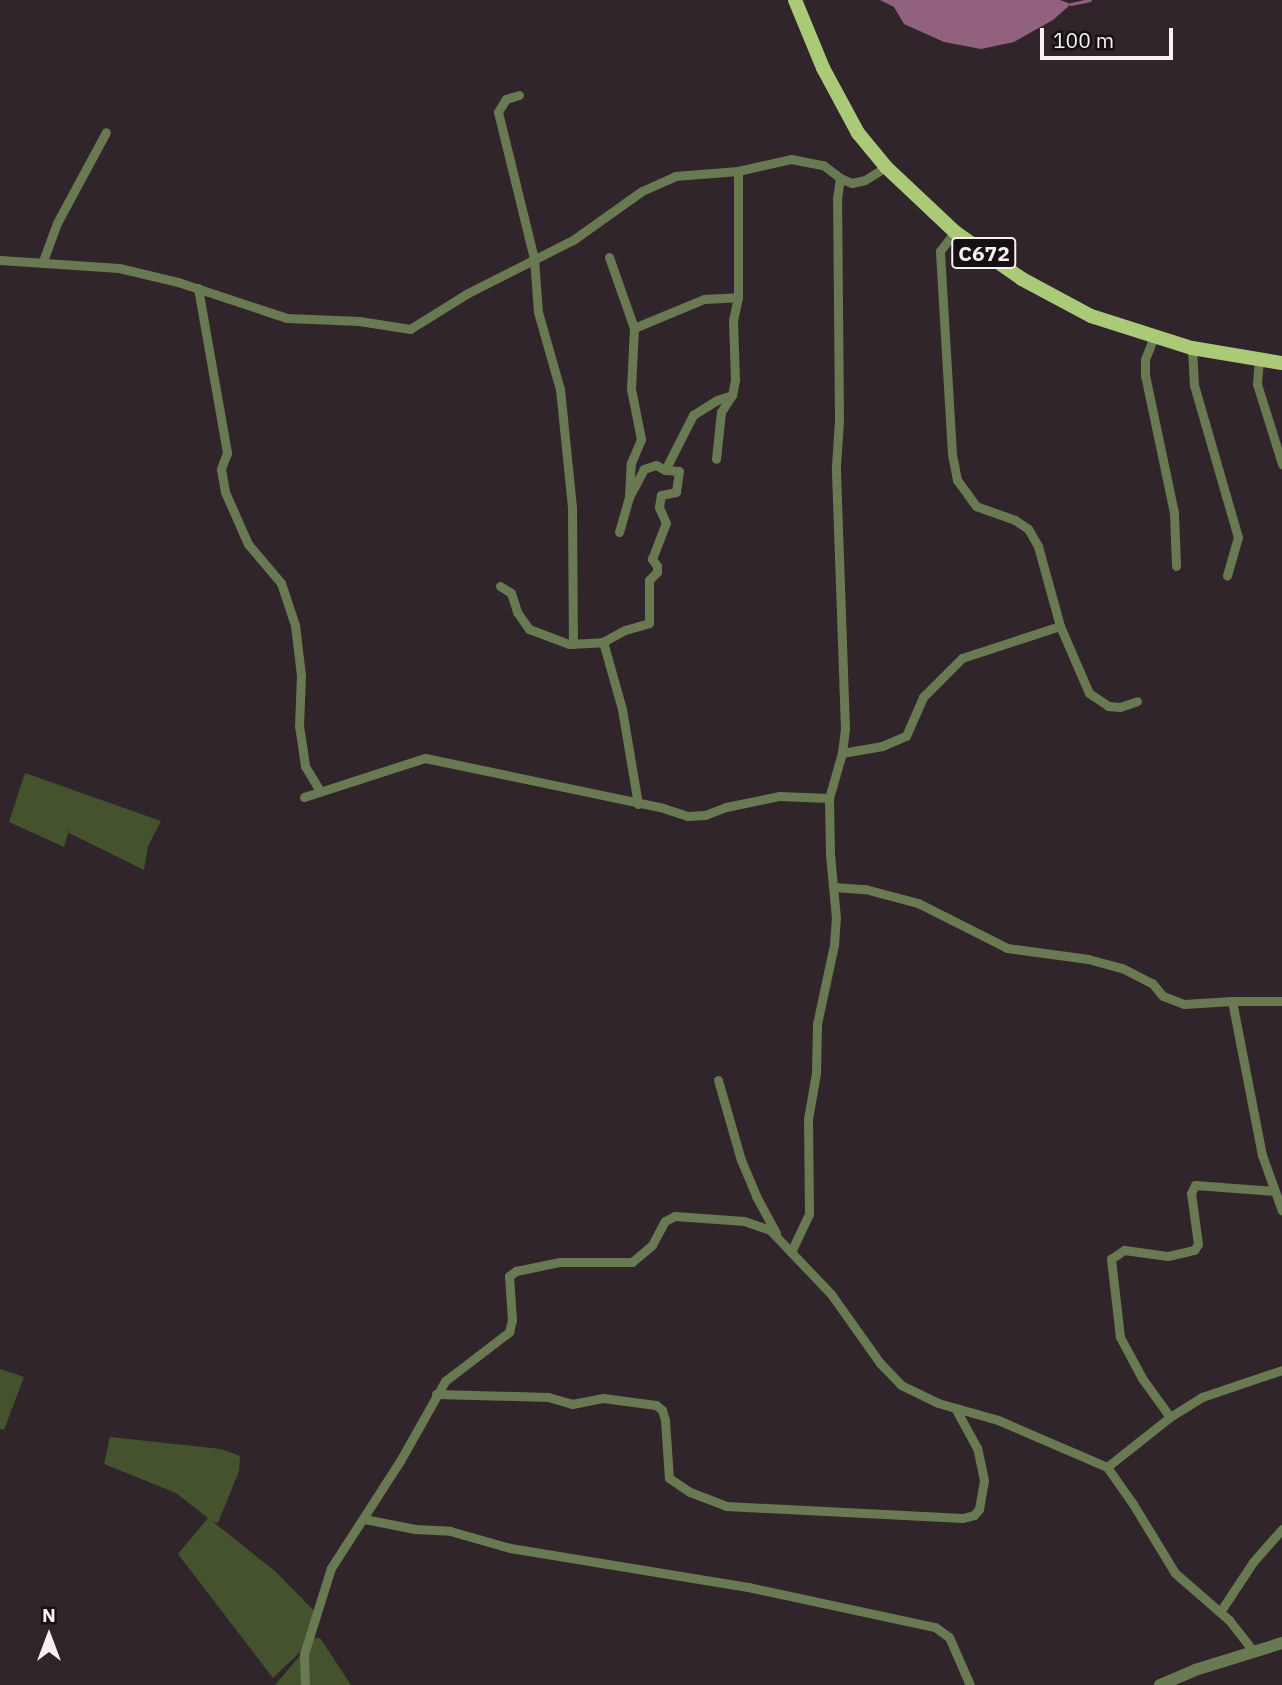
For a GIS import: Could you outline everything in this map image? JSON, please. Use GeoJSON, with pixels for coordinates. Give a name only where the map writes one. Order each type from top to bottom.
{"type":"FeatureCollection","features":[{"type":"Feature","properties":{"kind":"main road","name":"C672"},"geometry":{"type":"LineString","coordinates":[[795,0],[823,68],[853,123],[886,166],[955,232],[1022,279],[1091,316],[1192,348],[1282,363]]}},
{"type":"Feature","properties":{"kind":"street"},"geometry":{"type":"LineString","coordinates":[[519,95],[506,99],[498,112],[534,259],[538,312],[560,389],[572,508],[573,644]]}},
{"type":"Feature","properties":{"kind":"street"},"geometry":{"type":"LineString","coordinates":[[43,261],[57,223],[106,132]]}},
{"type":"Feature","properties":{"kind":"street"},"geometry":{"type":"LineString","coordinates":[[0,260],[117,267],[198,288],[287,318],[359,321],[410,329],[448,304],[573,240],[657,183],[674,176],[738,171],[776,161],[803,159],[823,164],[846,182],[859,182],[886,166]]}},
{"type":"Feature","properties":{"kind":"street"},"geometry":{"type":"LineString","coordinates":[[716,459],[721,412],[732,395],[735,380],[732,337],[737,297],[738,171]]}},
{"type":"Feature","properties":{"kind":"street"},"geometry":{"type":"LineString","coordinates":[[791,1252],[809,1214],[808,1127],[816,1073],[819,1014],[834,944],[829,798],[842,753],[845,689],[836,466],[839,303],[836,225],[840,178]]}},
{"type":"Feature","properties":{"kind":"street"},"geometry":{"type":"LineString","coordinates":[[955,232],[940,251],[952,454],[957,480],[976,506],[1015,520],[1028,529],[1038,546],[1060,626],[1089,693],[1108,706],[1120,707],[1137,702]]}},
{"type":"Feature","properties":{"kind":"street"},"geometry":{"type":"LineString","coordinates":[[609,257],[634,328],[631,389],[641,439],[631,463],[629,497]]}},
{"type":"Feature","properties":{"kind":"street"},"geometry":{"type":"LineString","coordinates":[[198,288],[227,453],[221,469],[225,492],[248,544],[281,583],[295,625],[301,675],[299,726],[305,766],[320,791]]}},
{"type":"Feature","properties":{"kind":"street"},"geometry":{"type":"LineString","coordinates":[[634,328],[704,299],[737,297]]}},
{"type":"Feature","properties":{"kind":"street"},"geometry":{"type":"LineString","coordinates":[[1154,337],[1145,360],[1145,375],[1174,513],[1176,566]]}},
{"type":"Feature","properties":{"kind":"street"},"geometry":{"type":"LineString","coordinates":[[1192,348],[1194,385],[1238,537],[1227,575]]}},
{"type":"Feature","properties":{"kind":"street"},"geometry":{"type":"LineString","coordinates":[[1259,360],[1257,384],[1282,464]]}},
{"type":"Feature","properties":{"kind":"street"},"geometry":{"type":"LineString","coordinates":[[665,470],[694,415],[717,400],[732,395]]}},
{"type":"Feature","properties":{"kind":"street"},"geometry":{"type":"LineString","coordinates":[[500,586],[512,593],[517,612],[529,629],[573,644],[603,642],[625,630],[649,623],[649,580],[657,572],[653,559],[666,523],[659,507],[660,495],[676,492],[679,471],[665,470],[656,465],[644,468],[629,497],[619,532]]}},
{"type":"Feature","properties":{"kind":"street"},"geometry":{"type":"LineString","coordinates":[[842,753],[882,746],[906,736],[923,698],[962,658],[1060,626]]}},
{"type":"Feature","properties":{"kind":"street"},"geometry":{"type":"LineString","coordinates":[[603,642],[622,709],[638,804]]}},
{"type":"Feature","properties":{"kind":"street"},"geometry":{"type":"LineString","coordinates":[[304,797],[408,761],[433,758],[699,816],[726,807],[779,796],[829,798]]}},
{"type":"Feature","properties":{"kind":"street"},"geometry":{"type":"LineString","coordinates":[[834,887],[865,889],[918,903],[1007,948],[1088,959],[1122,968],[1152,983],[1163,996],[1175,1001],[1192,1004],[1282,1002]]}},
{"type":"Feature","properties":{"kind":"street"},"geometry":{"type":"LineString","coordinates":[[1232,1002],[1262,1155],[1282,1211]]}},
{"type":"Feature","properties":{"kind":"street"},"geometry":{"type":"LineString","coordinates":[[718,1080],[741,1160],[755,1196],[779,1238],[846,1312],[892,1377],[915,1394],[998,1420],[1107,1467],[1175,1573],[1220,1612],[1253,1651]]}},
{"type":"Feature","properties":{"kind":"street"},"geometry":{"type":"LineString","coordinates":[[1170,1417],[1142,1378],[1120,1337],[1111,1259],[1124,1250],[1168,1256],[1194,1250],[1198,1244],[1191,1193],[1195,1185],[1274,1191]]}},
{"type":"Feature","properties":{"kind":"street"},"geometry":{"type":"LineString","coordinates":[[305,1685],[304,1654],[329,1573],[364,1519],[436,1394],[455,1370],[495,1346],[509,1332],[512,1320],[508,1280],[516,1271],[571,1261],[632,1262],[652,1245],[664,1221],[675,1216],[744,1221],[762,1226],[779,1238]]}},
{"type":"Feature","properties":{"kind":"street"},"geometry":{"type":"LineString","coordinates":[[1107,1467],[1170,1417],[1210,1393],[1282,1370]]}},
{"type":"Feature","properties":{"kind":"street"},"geometry":{"type":"LineString","coordinates":[[436,1394],[548,1397],[572,1404],[603,1398],[656,1405],[664,1416],[669,1478],[690,1492],[726,1506],[963,1518],[974,1516],[979,1509],[984,1480],[976,1448],[955,1408]]}},
{"type":"Feature","properties":{"kind":"street"},"geometry":{"type":"LineString","coordinates":[[364,1519],[404,1528],[450,1531],[510,1548],[590,1564],[722,1582],[934,1627],[949,1637],[970,1685]]}},
{"type":"Feature","properties":{"kind":"street"},"geometry":{"type":"LineString","coordinates":[[1220,1612],[1253,1562],[1282,1529]]}},
{"type":"Feature","properties":{"kind":"street"},"geometry":{"type":"LineString","coordinates":[[1160,1685],[1282,1643]]}},
{"type":"Feature","properties":{"kind":"green space"},"geometry":{"type":"Polygon","coordinates":[[[25,773],[161,821],[148,846],[144,870],[69,833],[70,827],[64,847],[9,822],[25,773]]]}},
{"type":"Feature","properties":{"kind":"green space"},"geometry":{"type":"Polygon","coordinates":[[[0,1369],[24,1377],[4,1430],[0,1429],[0,1369]]]}},
{"type":"Feature","properties":{"kind":"green space"},"geometry":{"type":"Polygon","coordinates":[[[110,1437],[221,1449],[240,1456],[239,1471],[218,1523],[212,1521],[276,1572],[316,1613],[301,1651],[273,1678],[178,1554],[208,1518],[176,1493],[104,1464],[110,1437]]]}},
{"type":"Feature","properties":{"kind":"green space"},"geometry":{"type":"Polygon","coordinates":[[[315,1638],[320,1638],[351,1685],[275,1685],[315,1638]]]}},
{"type":"Feature","properties":{"kind":"shaded area"},"geometry":{"type":"Polygon","coordinates":[[[880,0],[1060,0],[1071,4],[1053,20],[1014,42],[981,49],[944,42],[904,24],[894,7],[880,0]]]}},
{"type":"Feature","properties":{"kind":"waterway"},"geometry":{"type":"LineString","coordinates":[[1071,4],[1090,0]]}}]}
